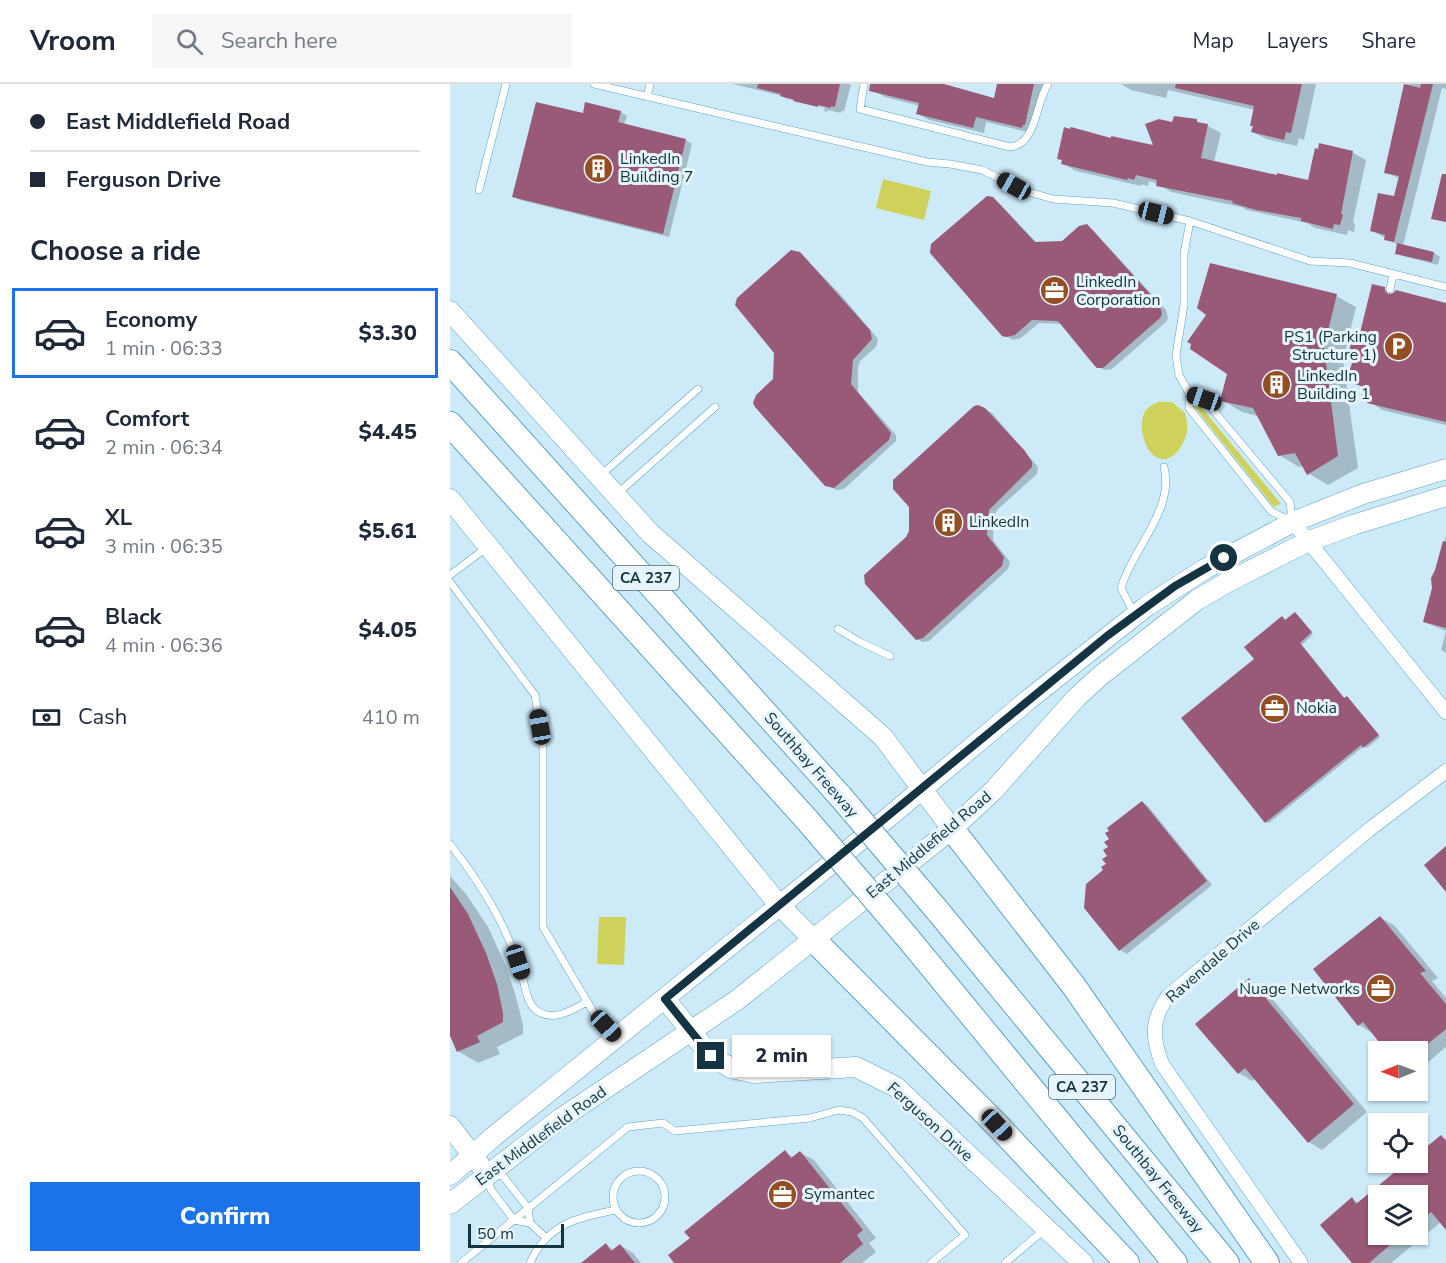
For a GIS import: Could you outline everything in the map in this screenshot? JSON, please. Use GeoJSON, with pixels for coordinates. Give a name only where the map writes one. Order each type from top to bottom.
{"type":"FeatureCollection","features":[{"type":"Feature","properties":{"kind":"highway","name":"Southbay Freeway"},"geometry":{"type":"LineString","coordinates":[[450,362],[840,796],[937,910],[1227,1263]]}},
{"type":"Feature","properties":{"kind":"highway","name":"CA 237"},"geometry":{"type":"LineString","coordinates":[[450,424],[808,821],[1175,1263]]}},
{"type":"Feature","properties":{"kind":"highway"},"geometry":{"type":"LineString","coordinates":[[952,829],[1073,985],[1267,1263]]}},
{"type":"Feature","properties":{"kind":"highway"},"geometry":{"type":"LineString","coordinates":[[813,939],[997,1125],[1127,1263]]}},
{"type":"Feature","properties":{"kind":"main road"},"geometry":{"type":"LineString","coordinates":[[450,311],[650,533],[882,737],[952,829]]}},
{"type":"Feature","properties":{"kind":"main road","name":"East Middlefield Road"},"geometry":{"type":"LineString","coordinates":[[450,1175],[923,789],[1028,700],[1175,586],[1293,522],[1363,494],[1446,469]]}},
{"type":"Feature","properties":{"kind":"main road","name":"East Middlefield Road"},"geometry":{"type":"LineString","coordinates":[[450,1204],[560,1119],[737,1000],[952,829],[1024,758],[1067,706],[1100,676],[1197,600],[1307,542],[1446,496]]}},
{"type":"Feature","properties":{"kind":"main road"},"geometry":{"type":"LineString","coordinates":[[450,499],[780,906],[813,939]]}},
{"type":"Feature","properties":{"kind":"main road","name":"Ferguson Drive"},"geometry":{"type":"LineString","coordinates":[[665,999],[711,1056],[731,1068],[754,1073],[856,1067],[896,1087],[1083,1263]]}},
{"type":"Feature","properties":{"kind":"main road"},"geometry":{"type":"LineString","coordinates":[[450,1126],[487,1174]]}},
{"type":"Feature","properties":{"kind":"street"},"geometry":{"type":"LineString","coordinates":[[1293,522],[1446,712]]}},
{"type":"Feature","properties":{"kind":"street","name":"Ravendale Drive"},"geometry":{"type":"LineString","coordinates":[[1301,1263],[1162,1064],[1156,1047],[1155,1019],[1161,1006],[1173,992],[1370,829],[1446,771]]}},
{"type":"Feature","properties":{"kind":"lane"},"geometry":{"type":"LineString","coordinates":[[479,190],[506,84]]}},
{"type":"Feature","properties":{"kind":"lane"},"geometry":{"type":"LineString","coordinates":[[594,84],[927,162],[967,167],[990,174],[1025,191],[1053,199],[1113,203],[1190,221],[1310,261],[1350,263],[1446,287]]}},
{"type":"Feature","properties":{"kind":"lane"},"geometry":{"type":"LineString","coordinates":[[646,97],[650,84]]}},
{"type":"Feature","properties":{"kind":"lane"},"geometry":{"type":"LineString","coordinates":[[864,84],[860,109],[1017,147],[1031,132],[1039,100],[1048,84]]}},
{"type":"Feature","properties":{"kind":"lane"},"geometry":{"type":"LineString","coordinates":[[1190,221],[1184,254],[1184,304],[1176,355],[1179,375],[1189,393],[1189,408],[1271,511],[1293,522]]}},
{"type":"Feature","properties":{"kind":"lane"},"geometry":{"type":"LineString","coordinates":[[1390,289],[1393,274]]}},
{"type":"Feature","properties":{"kind":"lane"},"geometry":{"type":"LineString","coordinates":[[598,477],[698,389]]}},
{"type":"Feature","properties":{"kind":"lane"},"geometry":{"type":"LineString","coordinates":[[1189,393],[1204,399],[1290,502],[1293,522]]}},
{"type":"Feature","properties":{"kind":"lane"},"geometry":{"type":"LineString","coordinates":[[615,496],[715,407]]}},
{"type":"Feature","properties":{"kind":"lane"},"geometry":{"type":"LineString","coordinates":[[1135,615],[1121,588],[1127,570],[1152,528],[1161,505],[1166,484],[1164,467]]}},
{"type":"Feature","properties":{"kind":"lane"},"geometry":{"type":"LineString","coordinates":[[450,575],[488,546]]}},
{"type":"Feature","properties":{"kind":"lane"},"geometry":{"type":"LineString","coordinates":[[450,582],[535,695],[543,743],[543,927],[594,1013],[617,1038]]}},
{"type":"Feature","properties":{"kind":"lane"},"geometry":{"type":"LineString","coordinates":[[838,629],[890,656]]}},
{"type":"Feature","properties":{"kind":"lane"},"geometry":{"type":"LineString","coordinates":[[450,844],[480,884],[503,925],[514,949],[530,1003],[537,1011],[549,1016],[563,1014],[587,1002]]}},
{"type":"Feature","properties":{"kind":"lane"},"geometry":{"type":"LineString","coordinates":[[461,1263],[628,1127],[663,1123],[675,1131],[810,1118],[839,1110],[852,1112],[863,1118],[965,1235],[931,1263]]}},
{"type":"Feature","properties":{"kind":"lane"},"geometry":{"type":"LineString","coordinates":[[645,1171],[655,1176],[662,1184],[665,1201],[662,1211],[654,1219],[644,1223],[633,1223],[623,1218],[616,1210],[613,1199],[614,1188],[629,1172],[645,1171]]}},
{"type":"Feature","properties":{"kind":"lane"},"geometry":{"type":"LineString","coordinates":[[530,1223],[528,1208],[503,1176],[487,1174],[491,1190],[514,1220],[530,1223],[546,1238]]}},
{"type":"Feature","properties":{"kind":"lane"},"geometry":{"type":"LineString","coordinates":[[530,1263],[546,1238],[563,1224],[586,1216],[616,1210]]}},
{"type":"Feature","properties":{"kind":"lane"},"geometry":{"type":"LineString","coordinates":[[1005,1263],[1046,1228]]}},
{"type":"Feature","properties":{"kind":"shaded area"},"geometry":{"type":"Polygon","coordinates":[[[883,179],[931,191],[924,220],[876,208],[883,179]]]}},
{"type":"Feature","properties":{"kind":"shaded area"},"geometry":{"type":"Polygon","coordinates":[[[1158,402],[1172,402],[1185,413],[1187,422],[1184,442],[1177,452],[1167,459],[1156,457],[1151,453],[1143,435],[1143,415],[1148,408],[1158,402]]]}},
{"type":"Feature","properties":{"kind":"shaded area"},"geometry":{"type":"Polygon","coordinates":[[[1197,402],[1281,504],[1274,507],[1193,405],[1197,402]]]}},
{"type":"Feature","properties":{"kind":"shaded area"},"geometry":{"type":"Polygon","coordinates":[[[599,917],[626,917],[624,965],[597,964],[599,917]]]}},
{"type":"Feature","properties":{"kind":"building"},"geometry":{"type":"Polygon","coordinates":[[[758,84],[840,84],[835,107],[831,106],[831,108],[793,101],[780,96],[781,94],[757,88],[758,84]]]}},
{"type":"Feature","properties":{"kind":"building"},"geometry":{"type":"Polygon","coordinates":[[[870,84],[944,84],[994,98],[997,84],[1034,84],[1025,125],[1022,128],[976,117],[973,128],[916,114],[919,103],[869,91],[870,84]]]}},
{"type":"Feature","properties":{"kind":"building"},"geometry":{"type":"Polygon","coordinates":[[[1176,84],[1302,84],[1291,133],[1286,132],[1284,140],[1251,132],[1254,106],[1175,88],[1176,84]]]}},
{"type":"Feature","properties":{"kind":"building"},"geometry":{"type":"Polygon","coordinates":[[[1404,84],[1420,88],[1421,84],[1433,84],[1394,242],[1384,240],[1385,235],[1370,231],[1378,193],[1394,196],[1399,176],[1384,173],[1404,84]]]}},
{"type":"Feature","properties":{"kind":"building","name":"LinkedIn Building 7"},"geometry":{"type":"Polygon","coordinates":[[[536,102],[583,113],[585,102],[621,111],[618,122],[686,139],[663,234],[512,197],[536,102]]]}},
{"type":"Feature","properties":{"kind":"building"},"geometry":{"type":"Polygon","coordinates":[[[1174,116],[1197,119],[1197,122],[1208,124],[1201,158],[1277,175],[1277,173],[1308,180],[1315,148],[1318,149],[1319,143],[1353,151],[1340,225],[1334,224],[1333,229],[1301,221],[1301,218],[1256,210],[1232,203],[1233,201],[1156,186],[1157,180],[1136,175],[1134,180],[1128,178],[1127,180],[1061,164],[1062,160],[1057,159],[1064,127],[1153,145],[1145,124],[1159,119],[1172,122],[1174,116]]]}},
{"type":"Feature","properties":{"kind":"building"},"geometry":{"type":"Polygon","coordinates":[[[1442,174],[1446,174],[1446,222],[1431,219],[1442,174]]]}},
{"type":"Feature","properties":{"kind":"building","name":"LinkedIn Corporation"},"geometry":{"type":"Polygon","coordinates":[[[987,196],[993,197],[1035,242],[1062,241],[1079,226],[1087,224],[1160,305],[1162,314],[1160,318],[1103,368],[1097,368],[1094,365],[1058,321],[1032,320],[1015,335],[1002,336],[930,253],[931,244],[987,196]]]}},
{"type":"Feature","properties":{"kind":"building"},"geometry":{"type":"Polygon","coordinates":[[[1397,243],[1434,252],[1432,262],[1395,254],[1397,243]]]}},
{"type":"Feature","properties":{"kind":"building"},"geometry":{"type":"Polygon","coordinates":[[[791,250],[800,252],[870,330],[872,339],[853,360],[851,384],[891,433],[889,440],[834,488],[825,486],[755,407],[753,403],[756,395],[773,379],[774,353],[735,305],[737,298],[791,250]]]}},
{"type":"Feature","properties":{"kind":"building","name":"LinkedIn Building 1"},"geometry":{"type":"Polygon","coordinates":[[[1210,263],[1337,294],[1324,347],[1338,456],[1307,475],[1295,453],[1278,456],[1253,408],[1220,401],[1227,374],[1190,349],[1191,344],[1187,342],[1206,315],[1197,308],[1210,263]]]}},
{"type":"Feature","properties":{"kind":"building","name":"PS1 (Parking Structure 1)"},"geometry":{"type":"Polygon","coordinates":[[[1372,284],[1385,287],[1388,294],[1396,290],[1446,303],[1446,422],[1367,403],[1368,399],[1361,397],[1364,387],[1355,384],[1357,375],[1349,373],[1354,356],[1348,355],[1353,336],[1359,337],[1372,284]]]}},
{"type":"Feature","properties":{"kind":"building","name":"LinkedIn"},"geometry":{"type":"Polygon","coordinates":[[[974,406],[985,408],[1025,451],[1032,462],[1032,467],[989,510],[987,535],[1004,557],[1002,566],[923,638],[916,640],[865,584],[864,575],[906,537],[909,531],[909,507],[893,489],[893,480],[974,406]]]}},
{"type":"Feature","properties":{"kind":"building"},"geometry":{"type":"Polygon","coordinates":[[[1443,541],[1446,542],[1446,628],[1423,622],[1432,588],[1431,578],[1443,541]]]}},
{"type":"Feature","properties":{"kind":"building","name":"Nokia"},"geometry":{"type":"Polygon","coordinates":[[[1295,612],[1312,632],[1300,643],[1344,698],[1347,696],[1379,735],[1363,748],[1361,745],[1265,823],[1181,718],[1254,659],[1244,647],[1282,616],[1285,620],[1295,612]]]}},
{"type":"Feature","properties":{"kind":"building"},"geometry":{"type":"Polygon","coordinates":[[[1142,801],[1207,881],[1119,951],[1084,908],[1086,884],[1103,870],[1101,867],[1106,864],[1102,859],[1107,856],[1103,850],[1108,847],[1104,842],[1109,839],[1105,833],[1109,831],[1107,828],[1142,801]]]}},
{"type":"Feature","properties":{"kind":"building"},"geometry":{"type":"Polygon","coordinates":[[[1446,846],[1446,892],[1424,865],[1446,846]]]}},
{"type":"Feature","properties":{"kind":"building"},"geometry":{"type":"Polygon","coordinates":[[[450,887],[468,914],[486,953],[497,984],[503,1013],[503,1022],[477,1036],[480,1042],[457,1052],[450,1036],[450,887]]]}},
{"type":"Feature","properties":{"kind":"building","name":"Nuage Networks"},"geometry":{"type":"Polygon","coordinates":[[[1380,916],[1426,971],[1420,973],[1446,1004],[1446,1029],[1428,1044],[1428,1041],[1378,1041],[1363,1022],[1358,1026],[1313,969],[1380,916]]]}},
{"type":"Feature","properties":{"kind":"building"},"geometry":{"type":"Polygon","coordinates":[[[1249,978],[1354,1104],[1308,1143],[1245,1068],[1238,1074],[1195,1024],[1249,978]]]}},
{"type":"Feature","properties":{"kind":"building"},"geometry":{"type":"Polygon","coordinates":[[[1441,1135],[1446,1141],[1446,1230],[1431,1212],[1428,1215],[1428,1185],[1379,1185],[1394,1173],[1428,1173],[1428,1146],[1441,1135]]]}},
{"type":"Feature","properties":{"kind":"building","name":"Symantec"},"geometry":{"type":"Polygon","coordinates":[[[785,1150],[791,1158],[800,1151],[863,1230],[857,1235],[863,1244],[840,1263],[674,1263],[668,1255],[690,1238],[684,1232],[785,1150]]]}},
{"type":"Feature","properties":{"kind":"building"},"geometry":{"type":"Polygon","coordinates":[[[1368,1194],[1368,1245],[1390,1245],[1369,1263],[1352,1263],[1320,1225],[1352,1197],[1356,1204],[1368,1194]]]}},
{"type":"Feature","properties":{"kind":"building"},"geometry":{"type":"Polygon","coordinates":[[[606,1243],[611,1251],[620,1244],[635,1263],[581,1263],[606,1243]]]}},
{"type":"Feature","properties":{"kind":"place","name":"LinkedIn Building 7"},"geometry":{"type":"Point","coordinates":[599,168]}},
{"type":"Feature","properties":{"kind":"place","name":"LinkedIn Corporation"},"geometry":{"type":"Point","coordinates":[1055,291]}},
{"type":"Feature","properties":{"kind":"place","name":"PS1 (Parking Structure 1)"},"geometry":{"type":"Point","coordinates":[1398,346]}},
{"type":"Feature","properties":{"kind":"place","name":"LinkedIn Building 1"},"geometry":{"type":"Point","coordinates":[1276,385]}},
{"type":"Feature","properties":{"kind":"place","name":"LinkedIn"},"geometry":{"type":"Point","coordinates":[948,522]}},
{"type":"Feature","properties":{"kind":"place","name":"Nokia"},"geometry":{"type":"Point","coordinates":[1275,708]}},
{"type":"Feature","properties":{"kind":"place","name":"Nuage Networks"},"geometry":{"type":"Point","coordinates":[1381,989]}},
{"type":"Feature","properties":{"kind":"place","name":"Symantec"},"geometry":{"type":"Point","coordinates":[783,1194]}},
{"type":"Feature","properties":{"kind":"route"},"geometry":{"type":"LineString","coordinates":[[711,1056],[665,999],[1107,636],[1175,586],[1224,558]]}}]}
